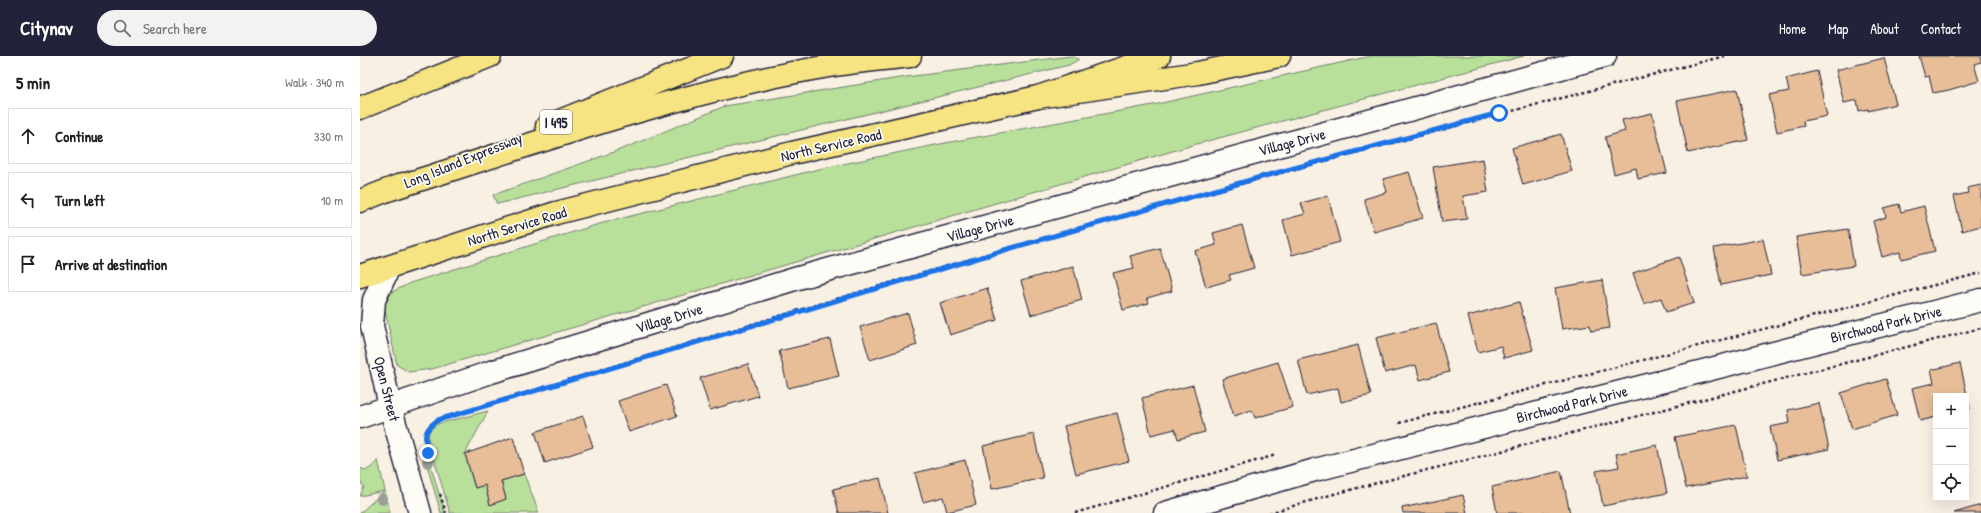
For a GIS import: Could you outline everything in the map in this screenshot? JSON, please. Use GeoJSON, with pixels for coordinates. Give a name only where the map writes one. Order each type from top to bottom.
{"type":"FeatureCollection","features":[{"type":"Feature","properties":{"kind":"main road"},"geometry":{"type":"LineString","coordinates":[[360,108],[490,56]]}},
{"type":"Feature","properties":{"kind":"main road","name":"Long Island Expressway"},"geometry":{"type":"LineString","coordinates":[[360,201],[722,56]]}},
{"type":"Feature","properties":{"kind":"main road"},"geometry":{"type":"LineString","coordinates":[[391,189],[656,106],[750,82],[836,64],[910,56]]}},
{"type":"Feature","properties":{"kind":"main road"},"geometry":{"type":"LineString","coordinates":[[1038,97],[1159,56]]}},
{"type":"Feature","properties":{"kind":"main road","name":"North Service Road"},"geometry":{"type":"LineString","coordinates":[[360,276],[556,213],[792,154],[1038,97],[1198,73],[1279,56]]}},
{"type":"Feature","properties":{"kind":"street","name":"Village Drive"},"geometry":{"type":"LineString","coordinates":[[360,417],[491,372],[806,276],[1605,56]]}},
{"type":"Feature","properties":{"kind":"street","name":"Open Street"},"geometry":{"type":"LineString","coordinates":[[389,266],[374,300],[372,326],[390,406],[420,513]]}},
{"type":"Feature","properties":{"kind":"street","name":"Birchwood Park Drive"},"geometry":{"type":"LineString","coordinates":[[1165,513],[1315,470],[1981,300]]}},
{"type":"Feature","properties":{"kind":"path"},"geometry":{"type":"LineString","coordinates":[[427,448],[426,434],[430,426],[438,420],[520,395],[1054,236],[1469,122],[1725,56]]}},
{"type":"Feature","properties":{"kind":"path"},"geometry":{"type":"LineString","coordinates":[[1397,424],[1981,273]]}},
{"type":"Feature","properties":{"kind":"path"},"geometry":{"type":"LineString","coordinates":[[1269,513],[1342,492],[1981,328]]}},
{"type":"Feature","properties":{"kind":"path"},"geometry":{"type":"LineString","coordinates":[[1075,513],[1282,454]]}},
{"type":"Feature","properties":{"kind":"path"},"geometry":{"type":"LineString","coordinates":[[439,491],[446,513]]}},
{"type":"Feature","properties":{"kind":"green space"},"geometry":{"type":"Polygon","coordinates":[[[1071,56],[1079,59],[1069,65],[497,204],[493,195],[625,148],[725,106],[906,77],[1071,56]]]}},
{"type":"Feature","properties":{"kind":"green space"},"geometry":{"type":"Polygon","coordinates":[[[1371,56],[1524,56],[1193,145],[432,369],[409,372],[397,365],[384,306],[392,292],[410,283],[599,224],[819,169],[945,143],[1153,105],[1371,56]]]}},
{"type":"Feature","properties":{"kind":"green space"},"geometry":{"type":"Polygon","coordinates":[[[488,411],[465,454],[475,488],[485,485],[491,504],[506,499],[501,481],[524,474],[539,513],[450,513],[428,438],[429,431],[437,424],[488,411]]]}},
{"type":"Feature","properties":{"kind":"green space"},"geometry":{"type":"Polygon","coordinates":[[[424,444],[445,513],[441,513],[421,445],[424,444]]]}},
{"type":"Feature","properties":{"kind":"green space"},"geometry":{"type":"Polygon","coordinates":[[[378,460],[390,513],[360,513],[384,491],[360,496],[364,487],[360,481],[360,468],[366,470],[378,460]]]}},
{"type":"Feature","properties":{"kind":"building"},"geometry":{"type":"Polygon","coordinates":[[[1919,56],[1981,56],[1981,62],[1974,64],[1979,81],[1933,93],[1929,76],[1925,77],[1919,56]]]}},
{"type":"Feature","properties":{"kind":"building"},"geometry":{"type":"Polygon","coordinates":[[[1884,58],[1896,104],[1868,111],[1868,109],[1859,111],[1857,100],[1844,103],[1836,70],[1884,58]]]}},
{"type":"Feature","properties":{"kind":"building"},"geometry":{"type":"Polygon","coordinates":[[[1817,71],[1827,116],[1803,121],[1804,126],[1777,132],[1769,95],[1789,91],[1786,79],[1817,71]]]}},
{"type":"Feature","properties":{"kind":"building"},"geometry":{"type":"Polygon","coordinates":[[[1737,89],[1748,140],[1688,153],[1677,101],[1737,89]]]}},
{"type":"Feature","properties":{"kind":"building"},"geometry":{"type":"Polygon","coordinates":[[[1652,113],[1667,173],[1638,179],[1636,168],[1614,174],[1605,137],[1625,131],[1622,120],[1652,113]]]}},
{"type":"Feature","properties":{"kind":"building"},"geometry":{"type":"Polygon","coordinates":[[[1561,134],[1572,171],[1523,185],[1512,148],[1561,134]]]}},
{"type":"Feature","properties":{"kind":"building"},"geometry":{"type":"Polygon","coordinates":[[[1483,159],[1488,192],[1463,196],[1467,219],[1442,222],[1433,167],[1483,159]]]}},
{"type":"Feature","properties":{"kind":"building"},"geometry":{"type":"Polygon","coordinates":[[[1409,172],[1423,218],[1374,232],[1364,199],[1387,192],[1383,179],[1409,172]]]}},
{"type":"Feature","properties":{"kind":"building"},"geometry":{"type":"Polygon","coordinates":[[[1981,185],[1981,226],[1962,231],[1954,196],[1968,193],[1967,188],[1981,185]]]}},
{"type":"Feature","properties":{"kind":"building"},"geometry":{"type":"Polygon","coordinates":[[[1328,196],[1340,242],[1292,255],[1283,220],[1305,214],[1301,203],[1328,196]]]}},
{"type":"Feature","properties":{"kind":"building"},"geometry":{"type":"Polygon","coordinates":[[[1899,204],[1901,212],[1924,206],[1935,251],[1901,259],[1900,252],[1882,257],[1873,221],[1886,217],[1884,208],[1899,204]]]}},
{"type":"Feature","properties":{"kind":"building"},"geometry":{"type":"Polygon","coordinates":[[[1242,225],[1254,268],[1229,275],[1231,280],[1206,287],[1195,251],[1216,245],[1213,233],[1242,225]]]}},
{"type":"Feature","properties":{"kind":"building"},"geometry":{"type":"Polygon","coordinates":[[[1848,229],[1854,266],[1802,274],[1796,237],[1848,229]]]}},
{"type":"Feature","properties":{"kind":"building"},"geometry":{"type":"Polygon","coordinates":[[[1763,239],[1771,275],[1721,285],[1714,248],[1763,239]]]}},
{"type":"Feature","properties":{"kind":"building"},"geometry":{"type":"Polygon","coordinates":[[[1160,248],[1172,291],[1147,298],[1149,303],[1123,310],[1113,273],[1134,268],[1130,256],[1160,248]]]}},
{"type":"Feature","properties":{"kind":"building"},"geometry":{"type":"Polygon","coordinates":[[[1679,257],[1694,303],[1666,312],[1661,298],[1644,304],[1633,273],[1679,257]]]}},
{"type":"Feature","properties":{"kind":"building"},"geometry":{"type":"Polygon","coordinates":[[[1073,266],[1082,300],[1031,315],[1021,281],[1073,266]]]}},
{"type":"Feature","properties":{"kind":"building"},"geometry":{"type":"Polygon","coordinates":[[[1602,280],[1610,328],[1591,331],[1590,325],[1562,329],[1555,288],[1602,280]]]}},
{"type":"Feature","properties":{"kind":"building"},"geometry":{"type":"Polygon","coordinates":[[[987,288],[997,320],[950,335],[940,303],[987,288]]]}},
{"type":"Feature","properties":{"kind":"building"},"geometry":{"type":"Polygon","coordinates":[[[1519,302],[1533,350],[1504,358],[1501,346],[1478,352],[1468,316],[1519,302]]]}},
{"type":"Feature","properties":{"kind":"building"},"geometry":{"type":"Polygon","coordinates":[[[908,313],[917,345],[870,360],[860,327],[908,313]]]}},
{"type":"Feature","properties":{"kind":"building"},"geometry":{"type":"Polygon","coordinates":[[[1436,323],[1449,372],[1420,380],[1416,365],[1385,373],[1376,338],[1436,323]]]}},
{"type":"Feature","properties":{"kind":"building"},"geometry":{"type":"Polygon","coordinates":[[[830,339],[839,376],[788,388],[779,351],[830,339]]]}},
{"type":"Feature","properties":{"kind":"building"},"geometry":{"type":"Polygon","coordinates":[[[1358,345],[1371,395],[1341,402],[1338,388],[1307,395],[1298,360],[1358,345]]]}},
{"type":"Feature","properties":{"kind":"building"},"geometry":{"type":"Polygon","coordinates":[[[1278,362],[1293,407],[1255,418],[1252,410],[1234,416],[1222,379],[1278,362]]]}},
{"type":"Feature","properties":{"kind":"building"},"geometry":{"type":"Polygon","coordinates":[[[1960,363],[1967,393],[1933,393],[1933,418],[1920,421],[1912,388],[1934,383],[1931,370],[1960,363]]]}},
{"type":"Feature","properties":{"kind":"building"},"geometry":{"type":"Polygon","coordinates":[[[748,364],[758,396],[710,410],[700,378],[748,364]]]}},
{"type":"Feature","properties":{"kind":"building"},"geometry":{"type":"Polygon","coordinates":[[[1886,379],[1897,415],[1852,429],[1841,393],[1886,379]]]}},
{"type":"Feature","properties":{"kind":"building"},"geometry":{"type":"Polygon","coordinates":[[[666,385],[677,416],[629,432],[618,401],[666,385]]]}},
{"type":"Feature","properties":{"kind":"building"},"geometry":{"type":"Polygon","coordinates":[[[1193,385],[1205,432],[1178,439],[1175,429],[1151,435],[1142,398],[1193,385]]]}},
{"type":"Feature","properties":{"kind":"building"},"geometry":{"type":"Polygon","coordinates":[[[1819,403],[1829,449],[1777,460],[1770,427],[1790,423],[1788,410],[1819,403]]]}},
{"type":"Feature","properties":{"kind":"building"},"geometry":{"type":"Polygon","coordinates":[[[1117,413],[1129,461],[1076,474],[1064,426],[1117,413]]]}},
{"type":"Feature","properties":{"kind":"building"},"geometry":{"type":"Polygon","coordinates":[[[583,416],[593,447],[545,463],[535,432],[583,416]]]}},
{"type":"Feature","properties":{"kind":"building"},"geometry":{"type":"Polygon","coordinates":[[[1736,425],[1747,476],[1686,488],[1675,437],[1736,425]]]}},
{"type":"Feature","properties":{"kind":"building"},"geometry":{"type":"Polygon","coordinates":[[[1034,434],[1043,478],[992,489],[983,446],[1034,434]]]}},
{"type":"Feature","properties":{"kind":"building"},"geometry":{"type":"Polygon","coordinates":[[[513,437],[524,474],[501,481],[506,499],[490,505],[485,485],[475,488],[465,454],[513,437]]]}},
{"type":"Feature","properties":{"kind":"building"},"geometry":{"type":"Polygon","coordinates":[[[1657,445],[1667,493],[1603,506],[1596,471],[1619,467],[1616,454],[1657,445]]]}},
{"type":"Feature","properties":{"kind":"building"},"geometry":{"type":"Polygon","coordinates":[[[965,460],[976,505],[947,512],[943,497],[923,502],[915,473],[965,460]]]}},
{"type":"Feature","properties":{"kind":"building"},"geometry":{"type":"Polygon","coordinates":[[[1561,471],[1570,513],[1497,513],[1492,487],[1561,471]]]}},
{"type":"Feature","properties":{"kind":"building"},"geometry":{"type":"Polygon","coordinates":[[[880,478],[888,513],[839,513],[833,489],[880,478]]]}},
{"type":"Feature","properties":{"kind":"building"},"geometry":{"type":"Polygon","coordinates":[[[1463,495],[1467,513],[1403,513],[1402,508],[1463,495]]]}},
{"type":"Feature","properties":{"kind":"building"},"geometry":{"type":"Polygon","coordinates":[[[1981,505],[1981,513],[1954,513],[1981,505]]]}},
{"type":"Feature","properties":{"kind":"route"},"geometry":{"type":"LineString","coordinates":[[428,453],[425,442],[426,434],[430,426],[438,420],[1008,249],[1261,177],[1499,113]]}}]}
